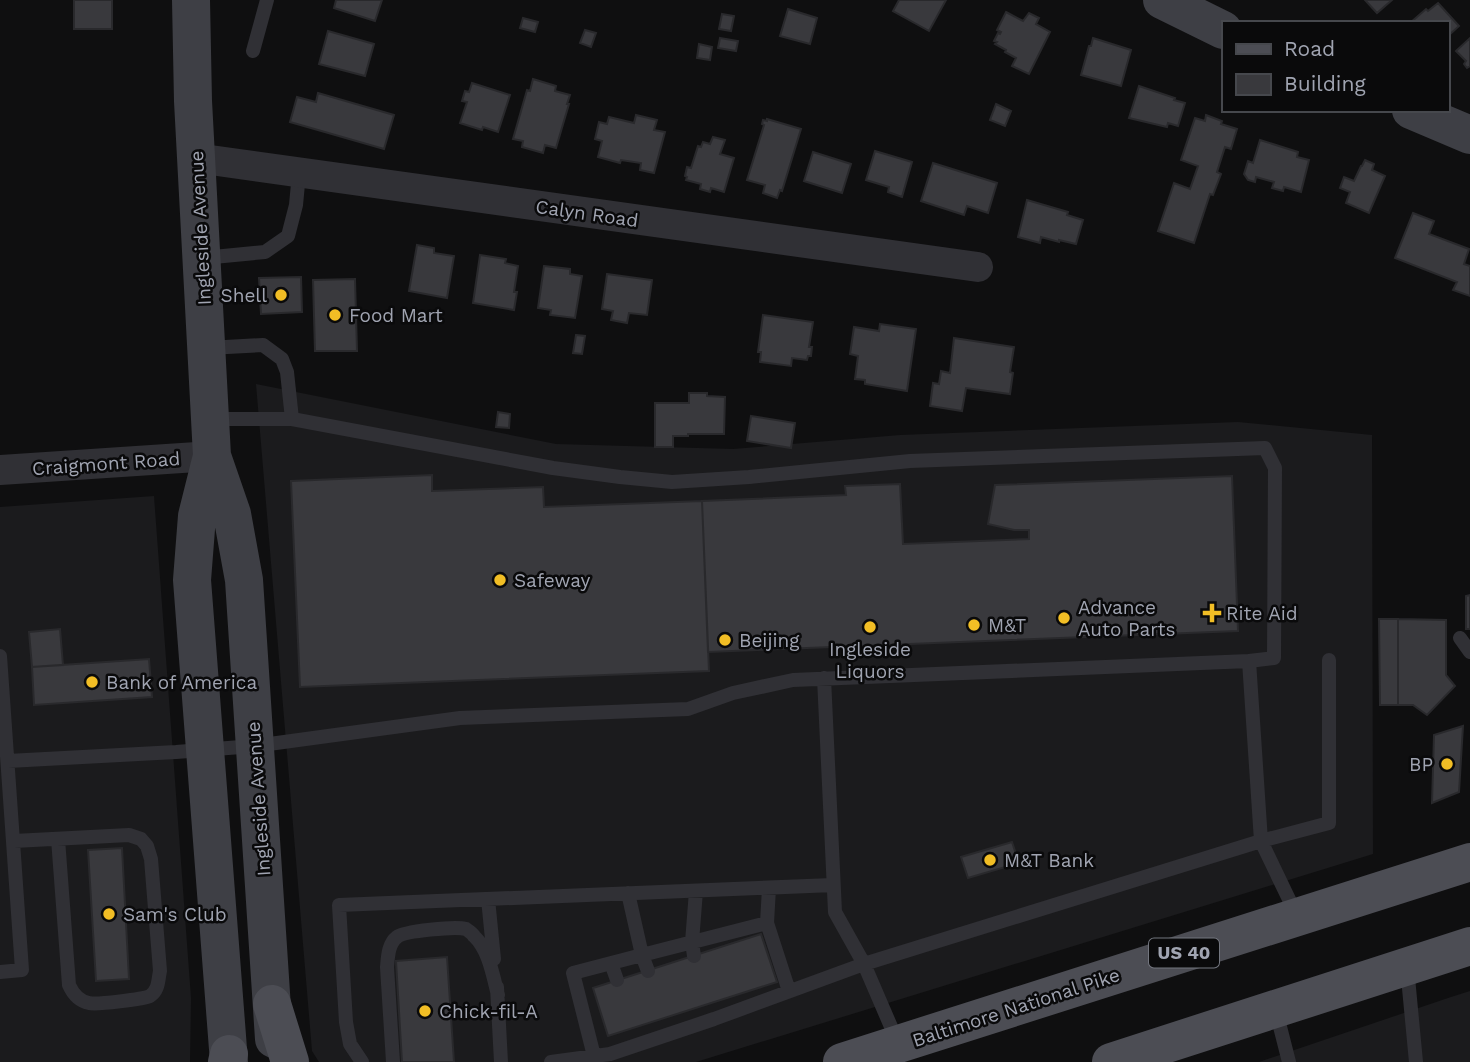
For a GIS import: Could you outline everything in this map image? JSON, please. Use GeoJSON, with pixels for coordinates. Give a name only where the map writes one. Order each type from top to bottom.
{"type":"FeatureCollection","features":[{"type":"Feature","properties":{"kind":"main road","name":"Ingleside Avenue"},"geometry":{"type":"LineString","coordinates":[[191,0],[193,101],[211,438],[197,516],[192,580],[228,1060]]}},
{"type":"Feature","properties":{"kind":"main road"},"geometry":{"type":"LineString","coordinates":[[1180,4],[1222,29]]}},
{"type":"Feature","properties":{"kind":"main road"},"geometry":{"type":"LineString","coordinates":[[1416,112],[1469,132]]}},
{"type":"Feature","properties":{"kind":"main road","name":"Ingleside Avenue"},"geometry":{"type":"LineString","coordinates":[[211,438],[232,514],[244,580],[276,1062]]}},
{"type":"Feature","properties":{"kind":"main road","name":"Baltimore National Pike"},"geometry":{"type":"LineString","coordinates":[[842,1062],[1470,862]]}},
{"type":"Feature","properties":{"kind":"main road"},"geometry":{"type":"LineString","coordinates":[[1111,1062],[1196,1044],[1275,1010],[1469,946]]}},
{"type":"Feature","properties":{"kind":"main road"},"geometry":{"type":"LineString","coordinates":[[272,1004],[290,1062]]}},
{"type":"Feature","properties":{"kind":"street","name":"Calyn Road"},"geometry":{"type":"LineString","coordinates":[[196,158],[978,267]]}},
{"type":"Feature","properties":{"kind":"street","name":"Craigmont Road"},"geometry":{"type":"LineString","coordinates":[[0,470],[211,438]]}},
{"type":"Feature","properties":{"kind":"lane"},"geometry":{"type":"LineString","coordinates":[[253,51],[267,0]]}},
{"type":"Feature","properties":{"kind":"lane"},"geometry":{"type":"LineString","coordinates":[[202,258],[265,252],[288,236],[296,205],[299,173]]}},
{"type":"Feature","properties":{"kind":"lane"},"geometry":{"type":"LineString","coordinates":[[207,348],[263,345],[282,359],[287,372],[292,419]]}},
{"type":"Feature","properties":{"kind":"lane"},"geometry":{"type":"LineString","coordinates":[[8,761],[254,746],[460,718],[688,709],[733,693],[793,680],[1274,659],[1275,468],[1265,448],[910,461],[672,482],[553,468],[292,419],[211,438]]}},
{"type":"Feature","properties":{"kind":"lane"},"geometry":{"type":"LineString","coordinates":[[1460,638],[1470,652]]}},
{"type":"Feature","properties":{"kind":"lane"},"geometry":{"type":"LineString","coordinates":[[0,656],[22,970],[0,972]]}},
{"type":"Feature","properties":{"kind":"lane"},"geometry":{"type":"LineString","coordinates":[[551,1062],[610,1054],[714,1019],[753,996],[789,991],[864,964],[1261,841],[1329,823],[1329,660]]}},
{"type":"Feature","properties":{"kind":"lane"},"geometry":{"type":"LineString","coordinates":[[1249,661],[1261,841],[1297,917]]}},
{"type":"Feature","properties":{"kind":"lane"},"geometry":{"type":"LineString","coordinates":[[824,678],[835,912],[864,964],[898,1044]]}},
{"type":"Feature","properties":{"kind":"lane"},"geometry":{"type":"LineString","coordinates":[[13,841],[130,835],[141,839],[147,846],[151,859],[160,971],[158,987],[151,995],[141,999],[89,1003],[74,995],[69,985],[58,839]]}},
{"type":"Feature","properties":{"kind":"lane"},"geometry":{"type":"LineString","coordinates":[[362,1062],[350,1044],[346,1023],[339,905],[833,885]]}},
{"type":"Feature","properties":{"kind":"lane"},"geometry":{"type":"LineString","coordinates":[[769,888],[767,923],[789,991]]}},
{"type":"Feature","properties":{"kind":"lane"},"geometry":{"type":"LineString","coordinates":[[693,949],[696,891]]}},
{"type":"Feature","properties":{"kind":"lane"},"geometry":{"type":"LineString","coordinates":[[628,893],[648,971]]}},
{"type":"Feature","properties":{"kind":"lane"},"geometry":{"type":"LineString","coordinates":[[488,899],[498,995],[501,1062]]}},
{"type":"Feature","properties":{"kind":"lane"},"geometry":{"type":"LineString","coordinates":[[594,1056],[573,973],[642,955],[693,949],[733,938],[767,923]]}},
{"type":"Feature","properties":{"kind":"lane"},"geometry":{"type":"LineString","coordinates":[[393,1062],[387,967],[388,954],[398,935],[466,929],[484,948],[498,995]]}},
{"type":"Feature","properties":{"kind":"lane"},"geometry":{"type":"LineString","coordinates":[[611,963],[617,980]]}},
{"type":"Feature","properties":{"kind":"lane"},"geometry":{"type":"LineString","coordinates":[[1407,966],[1416,1062]]}},
{"type":"Feature","properties":{"kind":"lane"},"geometry":{"type":"LineString","coordinates":[[709,1004],[714,1019]]}},
{"type":"Feature","properties":{"kind":"lane"},"geometry":{"type":"LineString","coordinates":[[1275,1010],[1289,1062]]}},
{"type":"Feature","properties":{"kind":"lane"},"geometry":{"type":"LineString","coordinates":[[666,1017],[672,1032]]}},
{"type":"Feature","properties":{"kind":"lane"},"geometry":{"type":"LineString","coordinates":[[633,1028],[638,1044]]}},
{"type":"Feature","properties":{"kind":"shaded area"},"geometry":{"type":"Polygon","coordinates":[[[256,384],[556,444],[733,449],[900,435],[1238,422],[1372,435],[1373,854],[696,1062],[319,1062],[312,1051],[256,384]]]}},
{"type":"Feature","properties":{"kind":"shaded area"},"geometry":{"type":"Polygon","coordinates":[[[154,496],[191,998],[190,1062],[0,1062],[0,507],[154,496]]]}},
{"type":"Feature","properties":{"kind":"shaded area"},"geometry":{"type":"Polygon","coordinates":[[[1470,991],[1470,1062],[1259,1062],[1451,997],[1470,991]]]}},
{"type":"Feature","properties":{"kind":"building"},"geometry":{"type":"Polygon","coordinates":[[[74,0],[112,0],[112,29],[74,29],[74,0]]]}},
{"type":"Feature","properties":{"kind":"building"},"geometry":{"type":"Polygon","coordinates":[[[336,0],[382,0],[375,21],[334,8],[336,0]]]}},
{"type":"Feature","properties":{"kind":"building"},"geometry":{"type":"Polygon","coordinates":[[[899,0],[946,0],[929,31],[893,11],[899,0]]]}},
{"type":"Feature","properties":{"kind":"building"},"geometry":{"type":"Polygon","coordinates":[[[1365,0],[1392,0],[1377,13],[1365,0]]]}},
{"type":"Feature","properties":{"kind":"building"},"geometry":{"type":"Polygon","coordinates":[[[1438,3],[1459,26],[1449,35],[1449,21],[1412,21],[1426,9],[1428,11],[1438,3]]]}},
{"type":"Feature","properties":{"kind":"building"},"geometry":{"type":"Polygon","coordinates":[[[788,9],[817,18],[810,44],[780,36],[788,9]]]}},
{"type":"Feature","properties":{"kind":"building"},"geometry":{"type":"Polygon","coordinates":[[[1006,12],[1023,21],[1029,13],[1039,18],[1036,24],[1050,32],[1029,74],[1012,66],[1016,58],[995,44],[998,33],[1001,32],[997,30],[1006,12]]]}},
{"type":"Feature","properties":{"kind":"building"},"geometry":{"type":"Polygon","coordinates":[[[722,14],[734,16],[731,31],[719,29],[722,14]]]}},
{"type":"Feature","properties":{"kind":"building"},"geometry":{"type":"Polygon","coordinates":[[[523,18],[538,22],[535,32],[520,28],[523,18]]]}},
{"type":"Feature","properties":{"kind":"building"},"geometry":{"type":"Polygon","coordinates":[[[585,30],[596,33],[591,47],[580,43],[585,30]]]}},
{"type":"Feature","properties":{"kind":"building"},"geometry":{"type":"Polygon","coordinates":[[[328,31],[374,44],[365,76],[319,64],[328,31]]]}},
{"type":"Feature","properties":{"kind":"building"},"geometry":{"type":"Polygon","coordinates":[[[720,38],[738,41],[736,51],[718,48],[720,38]]]}},
{"type":"Feature","properties":{"kind":"building"},"geometry":{"type":"Polygon","coordinates":[[[1093,38],[1131,50],[1121,86],[1081,75],[1093,38]]]}},
{"type":"Feature","properties":{"kind":"building"},"geometry":{"type":"Polygon","coordinates":[[[1470,38],[1470,66],[1467,68],[1464,64],[1466,61],[1456,51],[1470,38]]]}},
{"type":"Feature","properties":{"kind":"building"},"geometry":{"type":"Polygon","coordinates":[[[699,44],[712,47],[710,60],[697,58],[699,44]]]}},
{"type":"Feature","properties":{"kind":"building"},"geometry":{"type":"Polygon","coordinates":[[[533,79],[556,86],[555,91],[570,95],[556,148],[545,145],[543,153],[522,147],[523,141],[513,139],[527,90],[530,91],[533,79]]]}},
{"type":"Feature","properties":{"kind":"building"},"geometry":{"type":"Polygon","coordinates":[[[472,83],[510,95],[498,132],[460,123],[467,102],[462,101],[465,91],[469,92],[472,83]]]}},
{"type":"Feature","properties":{"kind":"building"},"geometry":{"type":"Polygon","coordinates":[[[1139,86],[1185,103],[1178,126],[1168,123],[1167,127],[1129,118],[1139,86]]]}},
{"type":"Feature","properties":{"kind":"building"},"geometry":{"type":"Polygon","coordinates":[[[318,93],[394,115],[384,149],[290,122],[297,97],[316,102],[318,93]]]}},
{"type":"Feature","properties":{"kind":"building"},"geometry":{"type":"Polygon","coordinates":[[[996,104],[1011,111],[1005,126],[990,120],[996,104]]]}},
{"type":"Feature","properties":{"kind":"building"},"geometry":{"type":"Polygon","coordinates":[[[636,115],[657,120],[654,130],[665,132],[654,173],[640,170],[641,163],[621,160],[620,163],[598,157],[602,141],[595,139],[599,122],[607,124],[609,117],[634,123],[636,115]]]}},
{"type":"Feature","properties":{"kind":"building"},"geometry":{"type":"Polygon","coordinates":[[[1206,115],[1237,129],[1231,149],[1225,147],[1217,172],[1221,174],[1213,195],[1210,194],[1194,243],[1158,231],[1174,183],[1190,189],[1198,166],[1181,160],[1195,118],[1205,121],[1206,115]]]}},
{"type":"Feature","properties":{"kind":"building"},"geometry":{"type":"Polygon","coordinates":[[[763,120],[801,129],[782,191],[780,190],[777,198],[763,193],[765,185],[747,180],[764,125],[763,120]]]}},
{"type":"Feature","properties":{"kind":"building"},"geometry":{"type":"Polygon","coordinates":[[[713,137],[725,140],[720,154],[734,158],[724,192],[711,188],[710,192],[700,189],[701,184],[686,180],[685,176],[687,167],[691,168],[698,146],[701,147],[703,142],[710,144],[713,137]]]}},
{"type":"Feature","properties":{"kind":"building"},"geometry":{"type":"Polygon","coordinates":[[[1260,140],[1298,152],[1297,157],[1309,160],[1301,192],[1284,187],[1283,191],[1272,188],[1274,182],[1256,177],[1255,182],[1248,180],[1244,174],[1248,161],[1253,163],[1260,140]]]}},
{"type":"Feature","properties":{"kind":"building"},"geometry":{"type":"Polygon","coordinates":[[[875,151],[912,162],[902,197],[888,192],[889,187],[866,180],[875,151]]]}},
{"type":"Feature","properties":{"kind":"building"},"geometry":{"type":"Polygon","coordinates":[[[813,152],[851,164],[842,193],[804,181],[813,152]]]}},
{"type":"Feature","properties":{"kind":"building"},"geometry":{"type":"Polygon","coordinates":[[[1365,160],[1374,164],[1372,170],[1385,176],[1369,213],[1346,203],[1350,192],[1340,188],[1344,177],[1354,181],[1365,160]]]}},
{"type":"Feature","properties":{"kind":"building"},"geometry":{"type":"Polygon","coordinates":[[[933,163],[997,183],[988,213],[967,206],[964,215],[921,201],[933,163]]]}},
{"type":"Feature","properties":{"kind":"building"},"geometry":{"type":"Polygon","coordinates":[[[1027,200],[1068,212],[1067,215],[1083,220],[1076,244],[1041,237],[1040,243],[1018,237],[1027,200]]]}},
{"type":"Feature","properties":{"kind":"building"},"geometry":{"type":"Polygon","coordinates":[[[1413,213],[1434,221],[1429,234],[1469,249],[1464,264],[1470,266],[1470,296],[1453,290],[1457,282],[1395,258],[1413,213]]]}},
{"type":"Feature","properties":{"kind":"building"},"geometry":{"type":"Polygon","coordinates":[[[417,245],[434,248],[434,253],[454,256],[447,298],[409,291],[417,245]]]}},
{"type":"Feature","properties":{"kind":"building"},"geometry":{"type":"Polygon","coordinates":[[[480,255],[506,259],[505,263],[518,266],[514,310],[473,303],[480,255]]]}},
{"type":"Feature","properties":{"kind":"building"},"geometry":{"type":"Polygon","coordinates":[[[544,266],[570,269],[570,274],[582,276],[575,318],[550,315],[551,310],[538,308],[544,266]]]}},
{"type":"Feature","properties":{"kind":"building"},"geometry":{"type":"Polygon","coordinates":[[[607,274],[652,280],[647,315],[629,313],[627,323],[611,320],[613,311],[602,309],[607,274]]]}},
{"type":"Feature","properties":{"kind":"building","name":"Shell"},"geometry":{"type":"Polygon","coordinates":[[[301,277],[302,312],[261,314],[259,278],[301,277]]]}},
{"type":"Feature","properties":{"kind":"building","name":"Food Mart"},"geometry":{"type":"Polygon","coordinates":[[[355,279],[357,351],[315,351],[313,280],[355,279]]]}},
{"type":"Feature","properties":{"kind":"building"},"geometry":{"type":"Polygon","coordinates":[[[763,315],[813,322],[809,347],[812,347],[811,356],[808,356],[807,360],[792,358],[791,366],[760,362],[761,352],[758,352],[763,315]]]}},
{"type":"Feature","properties":{"kind":"building"},"geometry":{"type":"Polygon","coordinates":[[[880,324],[916,329],[907,391],[865,384],[865,380],[855,379],[858,356],[850,354],[854,327],[879,331],[880,324]]]}},
{"type":"Feature","properties":{"kind":"building"},"geometry":{"type":"Polygon","coordinates":[[[576,335],[585,336],[582,354],[573,353],[576,335]]]}},
{"type":"Feature","properties":{"kind":"building"},"geometry":{"type":"Polygon","coordinates":[[[954,338],[1014,347],[1010,394],[966,388],[962,411],[930,406],[933,383],[939,384],[941,371],[950,373],[954,338]]]}},
{"type":"Feature","properties":{"kind":"building"},"geometry":{"type":"Polygon","coordinates":[[[689,393],[725,397],[724,434],[673,436],[673,447],[655,447],[655,403],[689,403],[689,393]]]}},
{"type":"Feature","properties":{"kind":"building"},"geometry":{"type":"Polygon","coordinates":[[[498,412],[510,414],[509,428],[496,427],[498,412]]]}},
{"type":"Feature","properties":{"kind":"building"},"geometry":{"type":"Polygon","coordinates":[[[751,416],[795,423],[791,448],[747,441],[751,416]]]}},
{"type":"Feature","properties":{"kind":"building","name":"Safeway"},"geometry":{"type":"Polygon","coordinates":[[[432,475],[432,491],[543,487],[544,507],[702,501],[709,671],[300,687],[291,481],[432,475]]]}},
{"type":"Feature","properties":{"kind":"building"},"geometry":{"type":"Polygon","coordinates":[[[1232,476],[1238,631],[708,652],[702,501],[846,495],[845,486],[900,484],[903,544],[1029,539],[1029,530],[1014,530],[988,524],[995,485],[1232,476]]]}},
{"type":"Feature","properties":{"kind":"building"},"geometry":{"type":"Polygon","coordinates":[[[1470,595],[1470,629],[1466,629],[1466,596],[1470,595]]]}},
{"type":"Feature","properties":{"kind":"building"},"geometry":{"type":"Polygon","coordinates":[[[1379,619],[1398,619],[1398,705],[1380,705],[1379,619]]]}},
{"type":"Feature","properties":{"kind":"building"},"geometry":{"type":"Polygon","coordinates":[[[1398,619],[1446,620],[1446,675],[1455,686],[1427,715],[1413,705],[1398,705],[1398,619]]]}},
{"type":"Feature","properties":{"kind":"building"},"geometry":{"type":"Polygon","coordinates":[[[60,629],[63,665],[32,667],[29,632],[60,629]]]}},
{"type":"Feature","properties":{"kind":"building","name":"Bank of America"},"geometry":{"type":"Polygon","coordinates":[[[149,659],[152,697],[34,705],[32,667],[149,659]]]}},
{"type":"Feature","properties":{"kind":"building","name":"BP"},"geometry":{"type":"Polygon","coordinates":[[[1463,726],[1459,792],[1432,803],[1434,735],[1463,726]]]}},
{"type":"Feature","properties":{"kind":"building","name":"M&T Bank"},"geometry":{"type":"Polygon","coordinates":[[[1012,842],[1019,863],[968,878],[961,857],[1012,842]]]}},
{"type":"Feature","properties":{"kind":"building","name":"Sam's Club"},"geometry":{"type":"Polygon","coordinates":[[[122,848],[129,979],[96,981],[88,850],[122,848]]]}},
{"type":"Feature","properties":{"kind":"building"},"geometry":{"type":"Polygon","coordinates":[[[761,934],[777,982],[608,1036],[593,988],[761,934]]]}},
{"type":"Feature","properties":{"kind":"building","name":"Chick-fil-A"},"geometry":{"type":"Polygon","coordinates":[[[447,957],[454,1062],[402,1062],[396,961],[447,957]]]}},
{"type":"Feature","properties":{"kind":"place","name":"Shell"},"geometry":{"type":"Point","coordinates":[281,295]}},
{"type":"Feature","properties":{"kind":"place","name":"Food Mart"},"geometry":{"type":"Point","coordinates":[335,315]}},
{"type":"Feature","properties":{"kind":"place","name":"Safeway"},"geometry":{"type":"Point","coordinates":[500,580]}},
{"type":"Feature","properties":{"kind":"place","name":"Rite Aid"},"geometry":{"type":"Point","coordinates":[1212,613]}},
{"type":"Feature","properties":{"kind":"place","name":"Advance Auto Parts"},"geometry":{"type":"Point","coordinates":[1064,618]}},
{"type":"Feature","properties":{"kind":"place","name":"M&T"},"geometry":{"type":"Point","coordinates":[974,625]}},
{"type":"Feature","properties":{"kind":"place","name":"Ingleside Liquors"},"geometry":{"type":"Point","coordinates":[870,627]}},
{"type":"Feature","properties":{"kind":"place","name":"Beijing"},"geometry":{"type":"Point","coordinates":[725,640]}},
{"type":"Feature","properties":{"kind":"place","name":"Bank of America"},"geometry":{"type":"Point","coordinates":[92,682]}},
{"type":"Feature","properties":{"kind":"place","name":"BP"},"geometry":{"type":"Point","coordinates":[1447,764]}},
{"type":"Feature","properties":{"kind":"place","name":"M&T Bank"},"geometry":{"type":"Point","coordinates":[990,860]}},
{"type":"Feature","properties":{"kind":"place","name":"Sam's Club"},"geometry":{"type":"Point","coordinates":[109,914]}},
{"type":"Feature","properties":{"kind":"place","name":"Chick-fil-A"},"geometry":{"type":"Point","coordinates":[425,1011]}}]}
